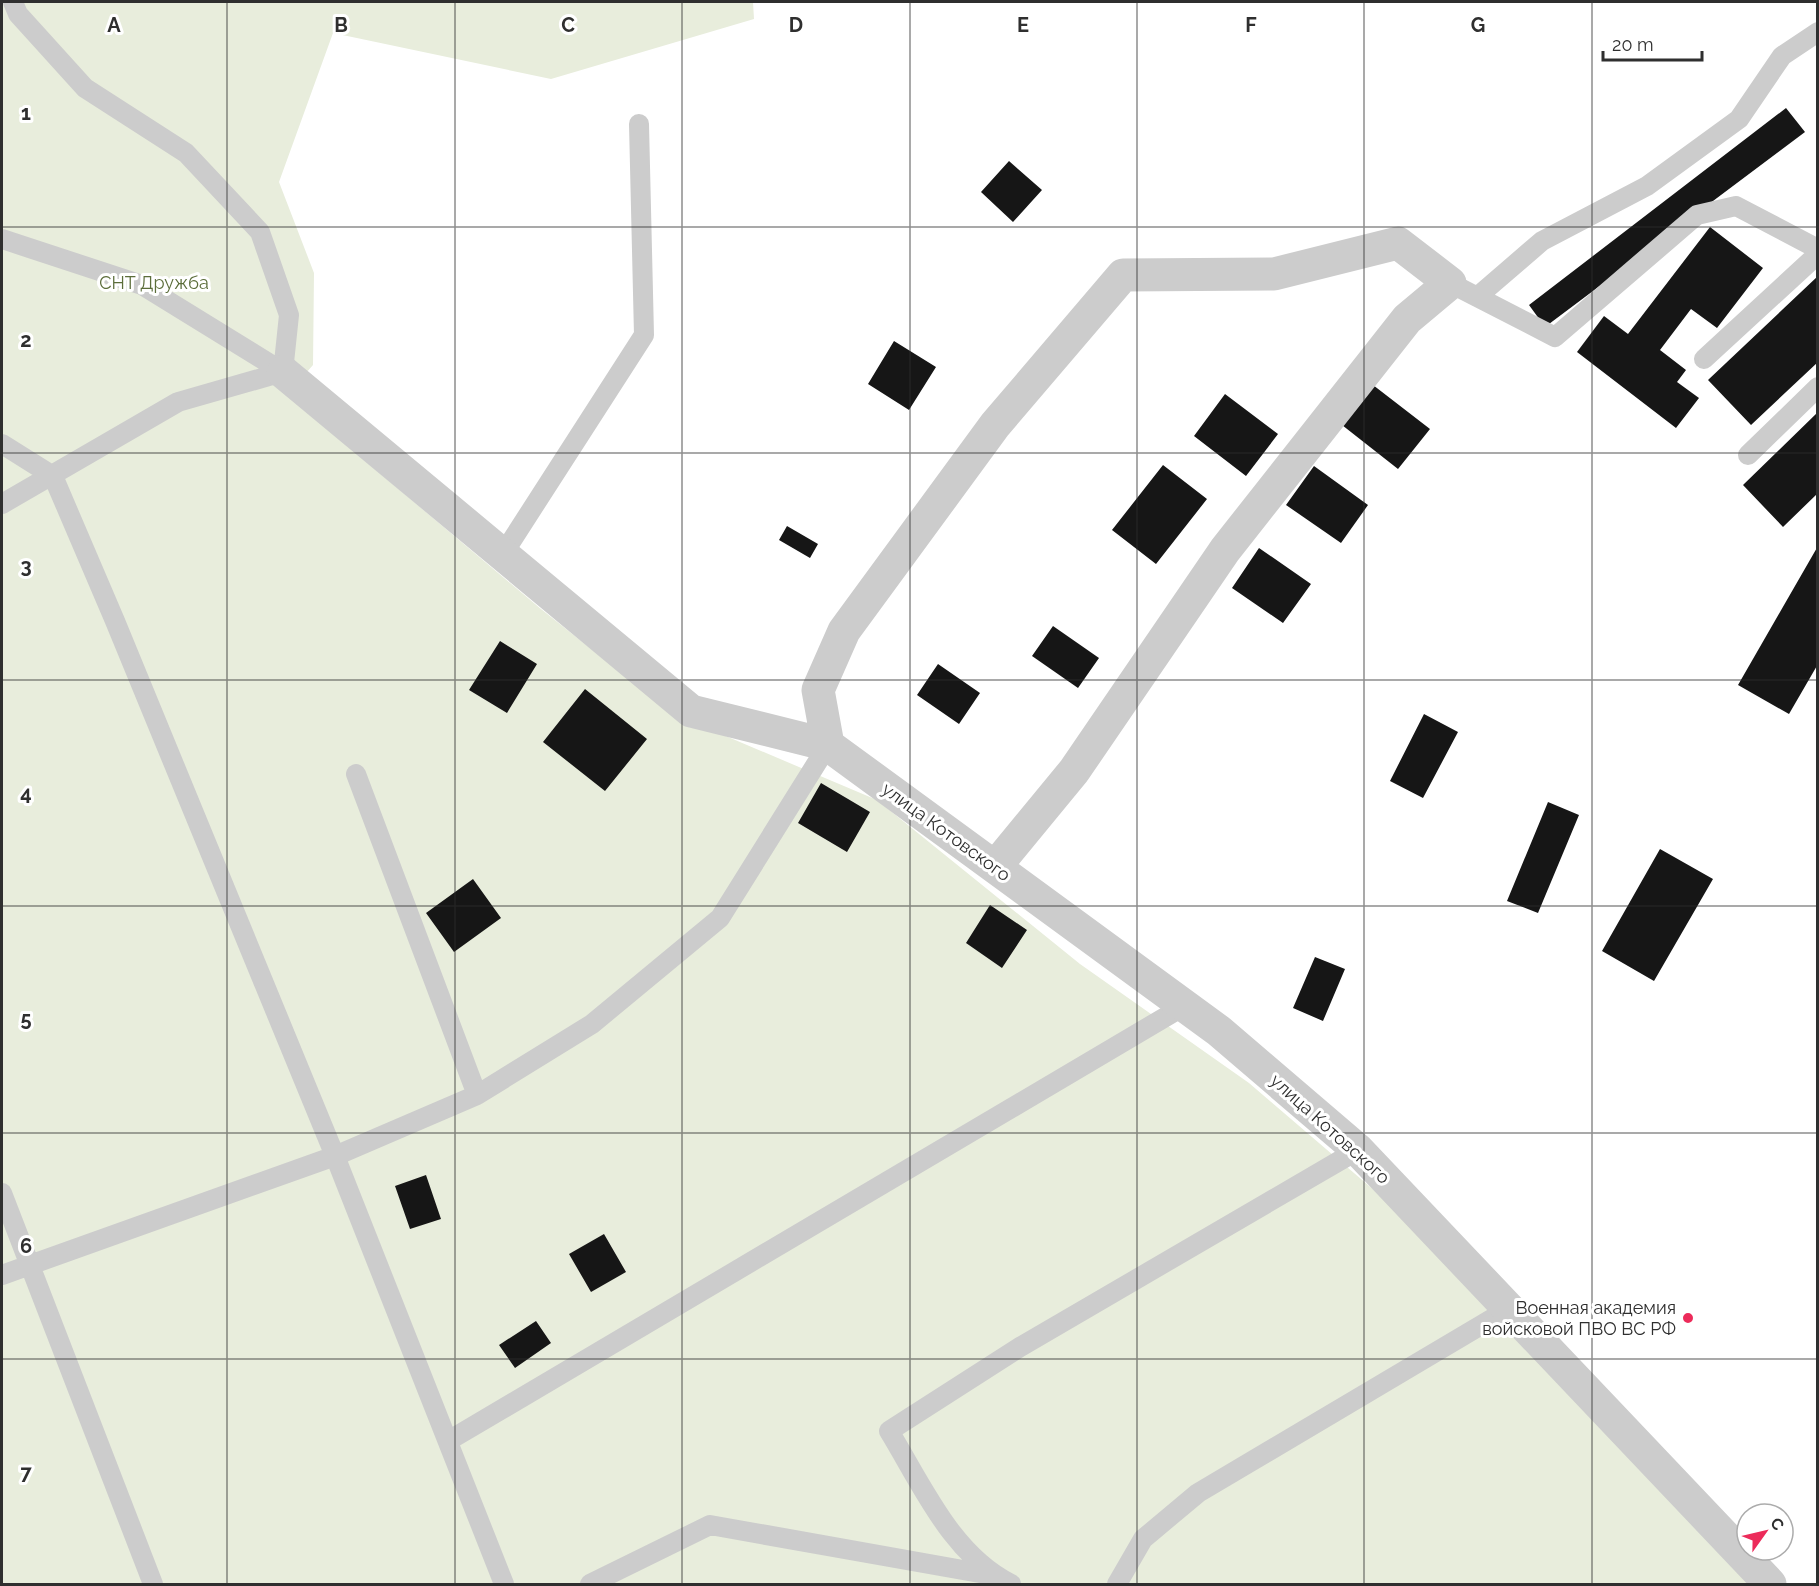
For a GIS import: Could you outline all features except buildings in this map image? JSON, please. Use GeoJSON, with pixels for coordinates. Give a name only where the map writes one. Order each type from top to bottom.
{"type":"FeatureCollection","features":[{"type":"Feature","properties":{"kind":"street"},"geometry":{"type":"LineString","coordinates":[[283,372],[691,711],[828,745],[818,690],[844,631],[995,425],[1123,275],[1274,274],[1398,243],[1464,290],[1407,320],[1225,550],[1074,771],[995,867]]}},
{"type":"Feature","properties":{"kind":"street","name":"улица Котовского"},"geometry":{"type":"LineString","coordinates":[[828,745],[1219,1031],[1358,1150],[1770,1584]]}},
{"type":"Feature","properties":{"kind":"lane"},"geometry":{"type":"LineString","coordinates":[[13,2],[18,14],[85,88],[186,153],[260,232],[289,315],[283,372]]}},
{"type":"Feature","properties":{"kind":"lane"},"geometry":{"type":"LineString","coordinates":[[1464,290],[1542,241],[1647,186],[1739,120],[1782,56],[1818,32]]}},
{"type":"Feature","properties":{"kind":"lane"},"geometry":{"type":"LineString","coordinates":[[503,554],[644,335],[639,124]]}},
{"type":"Feature","properties":{"kind":"lane"},"geometry":{"type":"LineString","coordinates":[[1464,290],[1555,337],[1697,215],[1736,206],[1818,249]]}},
{"type":"Feature","properties":{"kind":"lane"},"geometry":{"type":"LineString","coordinates":[[2,239],[142,285],[283,372]]}},
{"type":"Feature","properties":{"kind":"lane"},"geometry":{"type":"LineString","coordinates":[[1704,359],[1818,254]]}},
{"type":"Feature","properties":{"kind":"lane"},"geometry":{"type":"LineString","coordinates":[[2,504],[178,402],[283,372]]}},
{"type":"Feature","properties":{"kind":"lane"},"geometry":{"type":"LineString","coordinates":[[1748,455],[1818,387]]}},
{"type":"Feature","properties":{"kind":"lane"},"geometry":{"type":"LineString","coordinates":[[2,444],[53,476],[335,1156],[504,1584]]}},
{"type":"Feature","properties":{"kind":"lane"},"geometry":{"type":"LineString","coordinates":[[2,1275],[335,1156],[477,1095],[592,1024],[720,918],[828,745]]}},
{"type":"Feature","properties":{"kind":"lane"},"geometry":{"type":"LineString","coordinates":[[356,774],[477,1095]]}},
{"type":"Feature","properties":{"kind":"lane"},"geometry":{"type":"LineString","coordinates":[[448,1441],[1184,1005]]}},
{"type":"Feature","properties":{"kind":"lane"},"geometry":{"type":"LineString","coordinates":[[992,1575],[960,1545],[889,1431],[1020,1347],[1358,1150]]}},
{"type":"Feature","properties":{"kind":"lane"},"geometry":{"type":"LineString","coordinates":[[2,1193],[153,1584]]}},
{"type":"Feature","properties":{"kind":"lane"},"geometry":{"type":"LineString","coordinates":[[1117,1584],[1143,1539],[1198,1493],[1510,1308]]}},
{"type":"Feature","properties":{"kind":"lane"},"geometry":{"type":"LineString","coordinates":[[590,1584],[710,1525],[992,1575],[1011,1584]]}},
{"type":"Feature","properties":{"kind":"green space","name":"СНТ Дружба"},"geometry":{"type":"Polygon","coordinates":[[[2,2],[753,2],[754,19],[551,79],[333,33],[279,182],[314,273],[313,365],[287,395],[541,609],[689,727],[721,734],[877,800],[1080,964],[1249,1083],[1403,1215],[1753,1584],[2,1584],[2,2]]]}},
{"type":"Feature","properties":{"kind":"place","name":"Военная академия войсковой ПВО ВС РФ"},"geometry":{"type":"Point","coordinates":[1688,1318]}}]}
